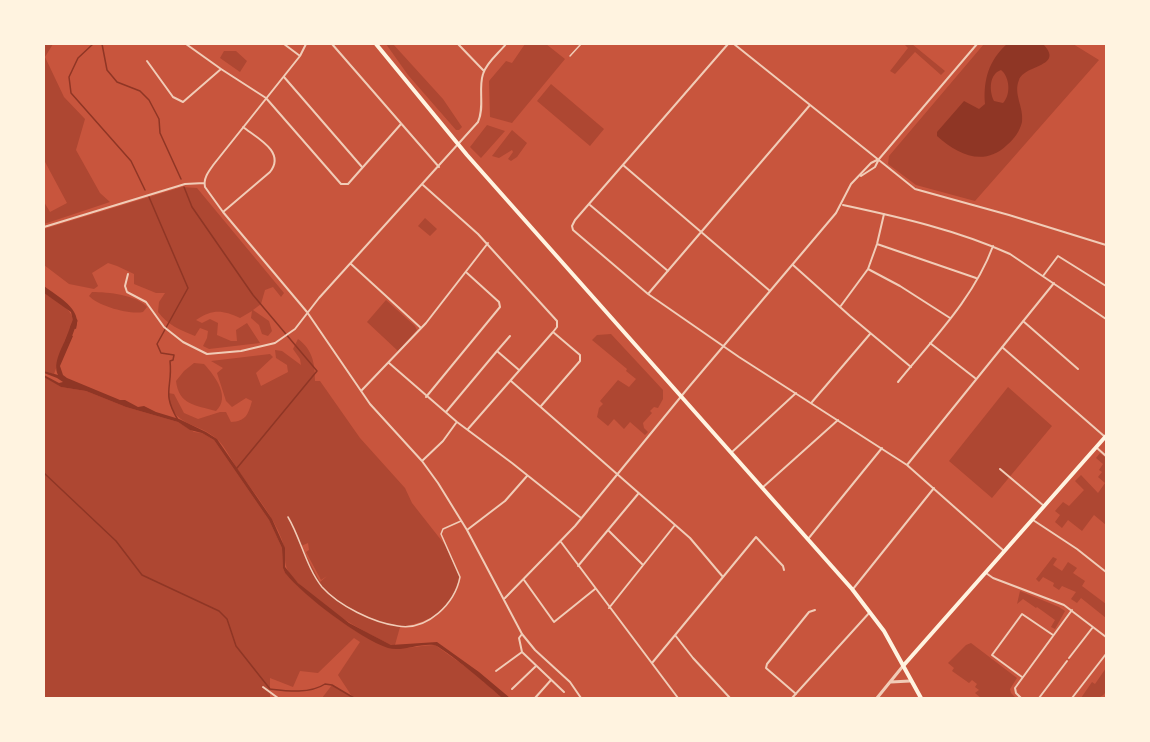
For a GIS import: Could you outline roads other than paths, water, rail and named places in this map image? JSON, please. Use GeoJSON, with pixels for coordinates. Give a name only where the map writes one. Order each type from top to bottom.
{"type":"FeatureCollection","features":[{"type":"Feature","properties":{"kind":"main road"},"geometry":{"type":"LineString","coordinates":[[376,44],[459,145],[852,589],[884,631],[921,699]]}},
{"type":"Feature","properties":{"kind":"main road"},"geometry":{"type":"LineString","coordinates":[[903,666],[1106,437]]}},
{"type":"Feature","properties":{"kind":"street"},"geometry":{"type":"LineString","coordinates":[[186,44],[266,99],[345,186],[401,124]]}},
{"type":"Feature","properties":{"kind":"street"},"geometry":{"type":"LineString","coordinates":[[284,44],[300,56]]}},
{"type":"Feature","properties":{"kind":"street"},"geometry":{"type":"LineString","coordinates":[[204,183],[214,164],[300,56],[306,44]]}},
{"type":"Feature","properties":{"kind":"street"},"geometry":{"type":"LineString","coordinates":[[332,44],[439,167]]}},
{"type":"Feature","properties":{"kind":"street"},"geometry":{"type":"LineString","coordinates":[[458,44],[484,71]]}},
{"type":"Feature","properties":{"kind":"street"},"geometry":{"type":"LineString","coordinates":[[128,274],[125,286],[127,292],[146,302],[166,328],[183,342],[207,354],[241,351],[275,343],[285,337],[459,145],[480,117],[484,71],[506,44]]}},
{"type":"Feature","properties":{"kind":"street"},"geometry":{"type":"LineString","coordinates":[[728,44],[572,226],[576,233],[648,294],[907,465],[1005,551]]}},
{"type":"Feature","properties":{"kind":"street"},"geometry":{"type":"LineString","coordinates":[[734,44],[915,189],[1010,214],[1107,244]]}},
{"type":"Feature","properties":{"kind":"street"},"geometry":{"type":"LineString","coordinates":[[504,599],[561,542],[793,265],[841,204],[847,191],[871,163],[879,159],[977,44]]}},
{"type":"Feature","properties":{"kind":"street"},"geometry":{"type":"LineString","coordinates":[[147,61],[173,97],[183,102],[221,69]]}},
{"type":"Feature","properties":{"kind":"street"},"geometry":{"type":"LineString","coordinates":[[284,76],[362,167]]}},
{"type":"Feature","properties":{"kind":"street"},"geometry":{"type":"LineString","coordinates":[[648,294],[810,105]]}},
{"type":"Feature","properties":{"kind":"street"},"geometry":{"type":"LineString","coordinates":[[223,212],[270,172],[275,165],[275,155],[271,149],[243,127]]}},
{"type":"Feature","properties":{"kind":"street"},"geometry":{"type":"LineString","coordinates":[[623,165],[770,291]]}},
{"type":"Feature","properties":{"kind":"street"},"geometry":{"type":"LineString","coordinates":[[44,227],[150,194],[183,185],[204,183]]}},
{"type":"Feature","properties":{"kind":"street"},"geometry":{"type":"LineString","coordinates":[[204,183],[209,195],[307,312],[360,392],[422,461],[468,530],[522,634],[535,650],[570,682],[581,699]]}},
{"type":"Feature","properties":{"kind":"street"},"geometry":{"type":"LineString","coordinates":[[423,185],[488,243],[557,321],[557,327],[553,332],[468,429]]}},
{"type":"Feature","properties":{"kind":"street"},"geometry":{"type":"LineString","coordinates":[[589,204],[668,271]]}},
{"type":"Feature","properties":{"kind":"street"},"geometry":{"type":"LineString","coordinates":[[841,204],[884,214],[993,246],[1010,254],[1107,319]]}},
{"type":"Feature","properties":{"kind":"street"},"geometry":{"type":"LineString","coordinates":[[840,307],[868,269],[884,214]]}},
{"type":"Feature","properties":{"kind":"street"},"geometry":{"type":"LineString","coordinates":[[360,392],[421,328],[488,243]]}},
{"type":"Feature","properties":{"kind":"street"},"geometry":{"type":"LineString","coordinates":[[877,244],[977,278]]}},
{"type":"Feature","properties":{"kind":"street"},"geometry":{"type":"LineString","coordinates":[[898,382],[951,318],[977,278],[993,246]]}},
{"type":"Feature","properties":{"kind":"street"},"geometry":{"type":"LineString","coordinates":[[1043,276],[1058,256],[1107,286]]}},
{"type":"Feature","properties":{"kind":"street"},"geometry":{"type":"LineString","coordinates":[[351,264],[421,328]]}},
{"type":"Feature","properties":{"kind":"street"},"geometry":{"type":"LineString","coordinates":[[793,265],[870,334],[911,367]]}},
{"type":"Feature","properties":{"kind":"street"},"geometry":{"type":"LineString","coordinates":[[868,269],[951,318]]}},
{"type":"Feature","properties":{"kind":"street"},"geometry":{"type":"LineString","coordinates":[[426,397],[500,307],[499,302],[466,272]]}},
{"type":"Feature","properties":{"kind":"street"},"geometry":{"type":"LineString","coordinates":[[907,465],[1054,283]]}},
{"type":"Feature","properties":{"kind":"street"},"geometry":{"type":"LineString","coordinates":[[1023,321],[1078,369]]}},
{"type":"Feature","properties":{"kind":"street"},"geometry":{"type":"LineString","coordinates":[[541,406],[580,361],[580,355],[553,332]]}},
{"type":"Feature","properties":{"kind":"street"},"geometry":{"type":"LineString","coordinates":[[811,403],[870,334]]}},
{"type":"Feature","properties":{"kind":"street"},"geometry":{"type":"LineString","coordinates":[[445,412],[510,336]]}},
{"type":"Feature","properties":{"kind":"street"},"geometry":{"type":"LineString","coordinates":[[930,343],[976,379]]}},
{"type":"Feature","properties":{"kind":"street"},"geometry":{"type":"LineString","coordinates":[[1002,347],[1106,437]]}},
{"type":"Feature","properties":{"kind":"street"},"geometry":{"type":"LineString","coordinates":[[497,351],[519,370]]}},
{"type":"Feature","properties":{"kind":"street"},"geometry":{"type":"LineString","coordinates":[[389,363],[426,397],[581,518]]}},
{"type":"Feature","properties":{"kind":"street"},"geometry":{"type":"LineString","coordinates":[[511,381],[675,524],[723,577]]}},
{"type":"Feature","properties":{"kind":"street"},"geometry":{"type":"LineString","coordinates":[[731,453],[796,393]]}},
{"type":"Feature","properties":{"kind":"street"},"geometry":{"type":"LineString","coordinates":[[762,488],[838,420]]}},
{"type":"Feature","properties":{"kind":"street"},"geometry":{"type":"LineString","coordinates":[[422,461],[443,441],[457,422]]}},
{"type":"Feature","properties":{"kind":"street"},"geometry":{"type":"LineString","coordinates":[[807,540],[882,448]]}},
{"type":"Feature","properties":{"kind":"street"},"geometry":{"type":"LineString","coordinates":[[1096,448],[1107,456]]}},
{"type":"Feature","properties":{"kind":"street"},"geometry":{"type":"LineString","coordinates":[[1000,469],[1044,506]]}},
{"type":"Feature","properties":{"kind":"street"},"geometry":{"type":"LineString","coordinates":[[468,530],[505,501],[527,475]]}},
{"type":"Feature","properties":{"kind":"street"},"geometry":{"type":"LineString","coordinates":[[852,589],[934,489]]}},
{"type":"Feature","properties":{"kind":"street"},"geometry":{"type":"LineString","coordinates":[[578,566],[639,493]]}},
{"type":"Feature","properties":{"kind":"street"},"geometry":{"type":"LineString","coordinates":[[1032,519],[1107,572]]}},
{"type":"Feature","properties":{"kind":"street"},"geometry":{"type":"LineString","coordinates":[[609,608],[675,524]]}},
{"type":"Feature","properties":{"kind":"street"},"geometry":{"type":"LineString","coordinates":[[609,530],[643,565]]}},
{"type":"Feature","properties":{"kind":"street"},"geometry":{"type":"LineString","coordinates":[[652,663],[756,537],[783,566],[784,570]]}},
{"type":"Feature","properties":{"kind":"street"},"geometry":{"type":"LineString","coordinates":[[561,542],[678,699]]}},
{"type":"Feature","properties":{"kind":"street"},"geometry":{"type":"LineString","coordinates":[[985,572],[993,578],[1059,603],[1107,636]]}},
{"type":"Feature","properties":{"kind":"street"},"geometry":{"type":"LineString","coordinates":[[524,580],[554,622],[595,589]]}},
{"type":"Feature","properties":{"kind":"street"},"geometry":{"type":"LineString","coordinates":[[796,694],[766,668],[809,612],[815,610]]}},
{"type":"Feature","properties":{"kind":"street"},"geometry":{"type":"LineString","coordinates":[[1021,699],[1015,688],[1072,610]]}},
{"type":"Feature","properties":{"kind":"street"},"geometry":{"type":"LineString","coordinates":[[792,699],[870,612]]}},
{"type":"Feature","properties":{"kind":"street"},"geometry":{"type":"LineString","coordinates":[[1022,677],[992,655],[1022,614],[1053,635]]}},
{"type":"Feature","properties":{"kind":"street"},"geometry":{"type":"LineString","coordinates":[[1039,699],[1093,627]]}},
{"type":"Feature","properties":{"kind":"street"},"geometry":{"type":"LineString","coordinates":[[522,634],[519,638],[522,652],[564,692]]}},
{"type":"Feature","properties":{"kind":"street"},"geometry":{"type":"LineString","coordinates":[[675,635],[730,699]]}},
{"type":"Feature","properties":{"kind":"street"},"geometry":{"type":"LineString","coordinates":[[496,671],[522,652]]}},
{"type":"Feature","properties":{"kind":"street"},"geometry":{"type":"LineString","coordinates":[[1072,699],[1107,654]]}},
{"type":"Feature","properties":{"kind":"street"},"geometry":{"type":"LineString","coordinates":[[512,689],[536,666]]}},
{"type":"Feature","properties":{"kind":"street"},"geometry":{"type":"LineString","coordinates":[[877,699],[903,666]]}},
{"type":"Feature","properties":{"kind":"street"},"geometry":{"type":"LineString","coordinates":[[535,699],[551,680]]}},
{"type":"Feature","properties":{"kind":"street"},"geometry":{"type":"LineString","coordinates":[[890,683],[910,681]]}},
{"type":"Feature","properties":{"kind":"street"},"geometry":{"type":"LineString","coordinates":[[263,687],[278,699]]}},
{"type":"Feature","properties":{"kind":"lane"},"geometry":{"type":"LineString","coordinates":[[570,56],[581,44]]}},
{"type":"Feature","properties":{"kind":"lane"},"geometry":{"type":"LineString","coordinates":[[288,517],[314,573],[328,592],[344,606],[400,627],[420,624],[428,620],[453,599],[460,577],[441,534],[443,529],[462,521]]}},
{"type":"Feature","properties":{"kind":"waterway"},"geometry":{"type":"LineString","coordinates":[[93,44],[78,58],[69,77],[71,93],[131,161],[145,190]]}},
{"type":"Feature","properties":{"kind":"waterway"},"geometry":{"type":"LineString","coordinates":[[102,44],[107,70],[117,82],[140,91],[149,100],[159,119],[160,133],[181,179]]}},
{"type":"Feature","properties":{"kind":"waterway"},"geometry":{"type":"LineString","coordinates":[[184,187],[192,207],[253,295],[317,371],[237,468]]}},
{"type":"Feature","properties":{"kind":"waterway"},"geometry":{"type":"LineString","coordinates":[[149,197],[188,288],[157,344],[161,353],[174,355],[173,360],[170,361],[169,396],[178,420]]}},
{"type":"Feature","properties":{"kind":"waterway"},"geometry":{"type":"LineString","coordinates":[[68,340],[75,321]]}},
{"type":"Feature","properties":{"kind":"waterway"},"geometry":{"type":"LineString","coordinates":[[44,473],[116,541],[142,575],[219,611],[227,619],[236,646],[270,689],[305,691],[325,684],[332,685],[354,698]]}}]}
